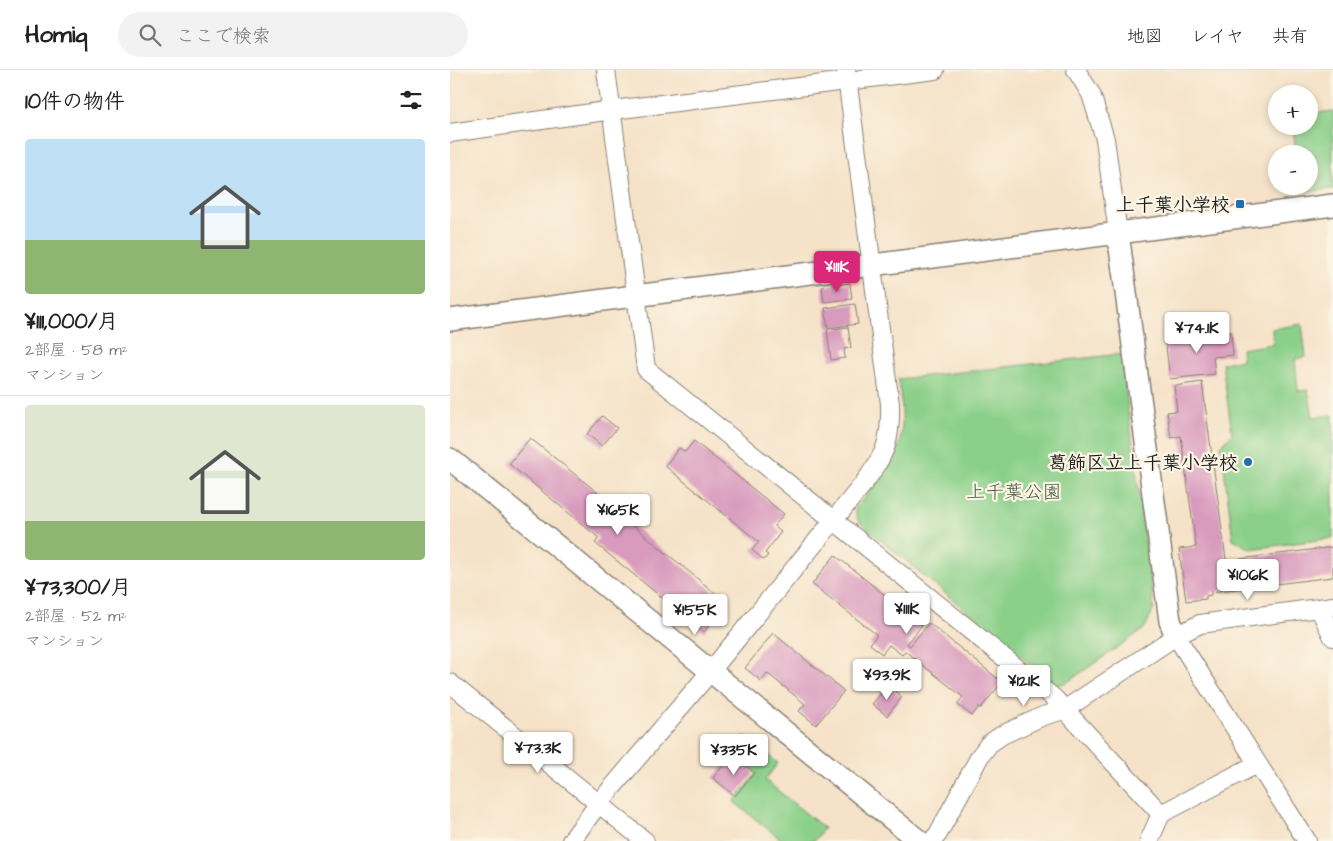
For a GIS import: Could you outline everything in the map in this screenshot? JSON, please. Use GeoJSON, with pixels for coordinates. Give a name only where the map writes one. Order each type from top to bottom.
{"type":"FeatureCollection","features":[{"type":"Feature","properties":{"kind":"street"},"geometry":{"type":"LineString","coordinates":[[606,70],[613,110],[635,296],[646,369],[1054,698],[1161,814]]}},
{"type":"Feature","properties":{"kind":"street"},"geometry":{"type":"LineString","coordinates":[[450,133],[847,76],[935,70]]}},
{"type":"Feature","properties":{"kind":"street"},"geometry":{"type":"LineString","coordinates":[[1076,70],[1092,94],[1105,139],[1170,620],[1176,636],[1308,841]]}},
{"type":"Feature","properties":{"kind":"street"},"geometry":{"type":"LineString","coordinates":[[570,841],[599,803],[710,672],[834,520],[881,461],[887,445],[891,425],[890,404],[847,76]]}},
{"type":"Feature","properties":{"kind":"street"},"geometry":{"type":"LineString","coordinates":[[450,320],[1333,206]]}},
{"type":"Feature","properties":{"kind":"street"},"geometry":{"type":"LineString","coordinates":[[450,459],[919,841]]}},
{"type":"Feature","properties":{"kind":"street"},"geometry":{"type":"LineString","coordinates":[[932,841],[938,834],[980,756],[989,744],[1002,735],[1043,716],[1064,710],[1176,636],[1200,624],[1326,607],[1333,637]]}},
{"type":"Feature","properties":{"kind":"street"},"geometry":{"type":"LineString","coordinates":[[450,683],[646,841]]}},
{"type":"Feature","properties":{"kind":"street"},"geometry":{"type":"LineString","coordinates":[[1149,841],[1161,814],[1257,764]]}},
{"type":"Feature","properties":{"kind":"green space"},"geometry":{"type":"Polygon","coordinates":[[[1333,111],[1333,189],[1318,190],[1318,145],[1295,145],[1294,135],[1318,135],[1318,113],[1333,111]]]}},
{"type":"Feature","properties":{"kind":"green space"},"geometry":{"type":"Polygon","coordinates":[[[1302,324],[1306,357],[1295,359],[1298,391],[1308,390],[1313,417],[1333,415],[1333,538],[1250,549],[1233,539],[1221,445],[1232,434],[1222,363],[1242,360],[1241,349],[1273,344],[1272,329],[1302,324]]]}},
{"type":"Feature","properties":{"kind":"green space","name":"上千葉公園"},"geometry":{"type":"Polygon","coordinates":[[[1121,354],[1154,609],[1144,629],[1066,683],[1055,685],[858,521],[855,509],[885,474],[892,463],[900,443],[902,422],[898,379],[1121,354]]]}},
{"type":"Feature","properties":{"kind":"green space"},"geometry":{"type":"Polygon","coordinates":[[[745,736],[778,763],[765,780],[824,828],[814,841],[783,841],[734,802],[757,773],[732,752],[745,736]]]}},
{"type":"Feature","properties":{"kind":"building"},"geometry":{"type":"Polygon","coordinates":[[[850,283],[852,299],[824,302],[822,287],[850,283]]]}},
{"type":"Feature","properties":{"kind":"building"},"geometry":{"type":"Polygon","coordinates":[[[855,304],[858,324],[828,328],[825,308],[855,304]]]}},
{"type":"Feature","properties":{"kind":"building"},"geometry":{"type":"Polygon","coordinates":[[[848,327],[851,348],[844,349],[845,358],[831,360],[827,330],[848,327]]]}},
{"type":"Feature","properties":{"kind":"building"},"geometry":{"type":"Polygon","coordinates":[[[1231,332],[1233,355],[1213,357],[1215,374],[1170,379],[1165,339],[1231,332]]]}},
{"type":"Feature","properties":{"kind":"building"},"geometry":{"type":"Polygon","coordinates":[[[1202,382],[1229,582],[1243,580],[1240,559],[1333,547],[1333,577],[1211,592],[1211,595],[1206,596],[1206,599],[1186,601],[1179,549],[1196,547],[1181,436],[1171,438],[1167,412],[1177,411],[1174,386],[1202,382]]]}},
{"type":"Feature","properties":{"kind":"building"},"geometry":{"type":"Polygon","coordinates":[[[602,416],[617,428],[602,446],[587,434],[602,416]]]}},
{"type":"Feature","properties":{"kind":"building"},"geometry":{"type":"Polygon","coordinates":[[[530,438],[618,509],[609,519],[615,524],[621,516],[720,597],[711,609],[718,614],[704,632],[595,543],[599,538],[509,464],[530,438]]]}},
{"type":"Feature","properties":{"kind":"building"},"geometry":{"type":"Polygon","coordinates":[[[694,441],[784,514],[774,526],[781,532],[765,553],[768,555],[764,560],[752,550],[759,542],[665,466],[679,448],[685,452],[694,441]]]}},
{"type":"Feature","properties":{"kind":"building"},"geometry":{"type":"Polygon","coordinates":[[[835,555],[922,625],[907,644],[910,646],[929,623],[1002,682],[981,708],[979,707],[972,716],[957,704],[963,697],[905,651],[902,655],[889,645],[882,654],[870,644],[877,635],[812,584],[835,555]]]}},
{"type":"Feature","properties":{"kind":"building"},"geometry":{"type":"Polygon","coordinates":[[[773,633],[844,691],[816,725],[799,711],[805,704],[767,673],[761,681],[745,668],[773,633]]]}},
{"type":"Feature","properties":{"kind":"building"},"geometry":{"type":"Polygon","coordinates":[[[888,685],[902,697],[887,716],[872,704],[888,685]]]}},
{"type":"Feature","properties":{"kind":"building"},"geometry":{"type":"Polygon","coordinates":[[[732,755],[754,773],[735,796],[713,778],[732,755]]]}},
{"type":"Feature","properties":{"kind":"place","name":"上千葉小学校"},"geometry":{"type":"Point","coordinates":[1240,204]}},
{"type":"Feature","properties":{"kind":"place","name":"葛飾区立上千葉小学校"},"geometry":{"type":"Point","coordinates":[1248,462]}}]}
